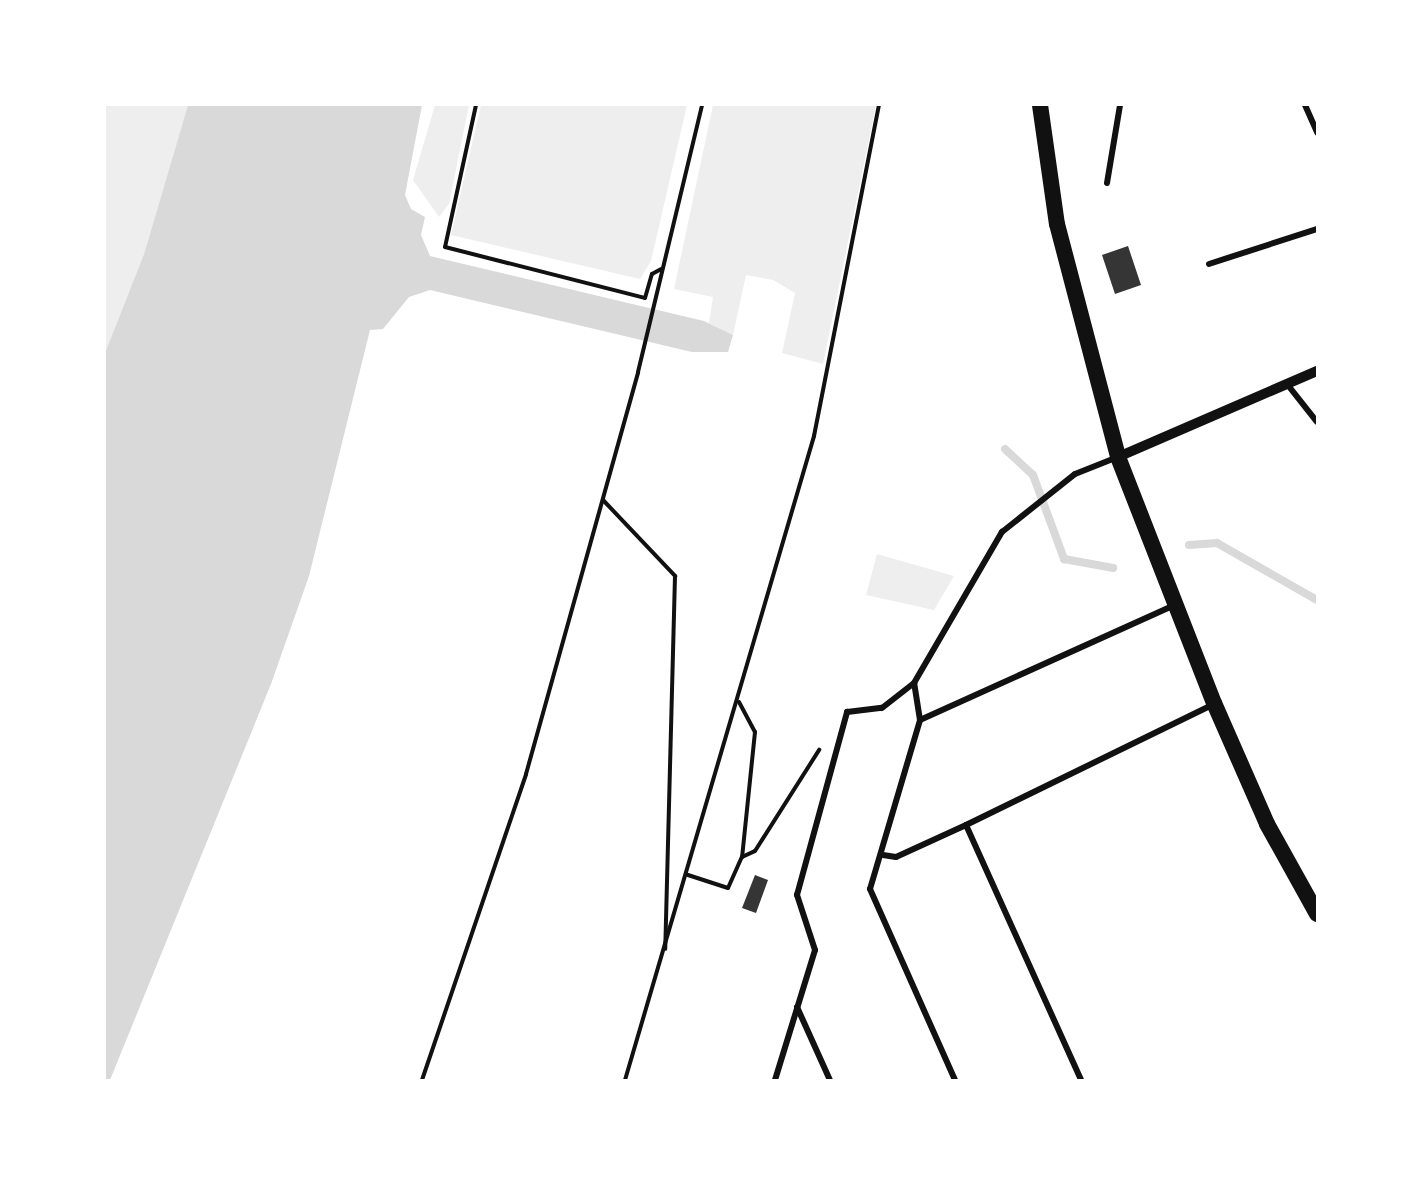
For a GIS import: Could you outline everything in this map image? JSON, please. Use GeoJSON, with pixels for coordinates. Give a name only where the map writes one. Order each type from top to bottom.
{"type":"FeatureCollection","features":[{"type":"Feature","properties":{"kind":"highway"},"geometry":{"type":"LineString","coordinates":[[1040,105],[1057,224],[1118,457],[1173,606],[1214,704],[1267,824],[1317,914]]}},
{"type":"Feature","properties":{"kind":"street"},"geometry":{"type":"LineString","coordinates":[[1107,183],[1120,105]]}},
{"type":"Feature","properties":{"kind":"street"},"geometry":{"type":"LineString","coordinates":[[1305,105],[1317,132]]}},
{"type":"Feature","properties":{"kind":"street"},"geometry":{"type":"LineString","coordinates":[[1209,264],[1317,229]]}},
{"type":"Feature","properties":{"kind":"street"},"geometry":{"type":"LineString","coordinates":[[775,1080],[815,950],[797,895],[847,712],[882,708],[914,683],[1002,532],[1074,474],[1317,371]]}},
{"type":"Feature","properties":{"kind":"street"},"geometry":{"type":"LineString","coordinates":[[1287,384],[1317,422]]}},
{"type":"Feature","properties":{"kind":"street"},"geometry":{"type":"LineString","coordinates":[[920,720],[1173,606]]}},
{"type":"Feature","properties":{"kind":"street"},"geometry":{"type":"LineString","coordinates":[[914,683],[920,720],[883,855],[870,889],[955,1080]]}},
{"type":"Feature","properties":{"kind":"street"},"geometry":{"type":"LineString","coordinates":[[883,855],[896,856],[966,825],[1214,704]]}},
{"type":"Feature","properties":{"kind":"street"},"geometry":{"type":"LineString","coordinates":[[966,825],[1081,1080]]}},
{"type":"Feature","properties":{"kind":"street"},"geometry":{"type":"LineString","coordinates":[[797,1007],[830,1080]]}},
{"type":"Feature","properties":{"kind":"path"},"geometry":{"type":"LineString","coordinates":[[476,105],[445,247],[645,298],[652,274],[662,269]]}},
{"type":"Feature","properties":{"kind":"path"},"geometry":{"type":"LineString","coordinates":[[422,1080],[526,774],[638,372],[702,105]]}},
{"type":"Feature","properties":{"kind":"path"},"geometry":{"type":"LineString","coordinates":[[625,1080],[665,958],[814,436],[879,105]]}},
{"type":"Feature","properties":{"kind":"path"},"geometry":{"type":"LineString","coordinates":[[603,499],[675,576],[665,958]]}},
{"type":"Feature","properties":{"kind":"path"},"geometry":{"type":"LineString","coordinates":[[688,875],[728,888],[742,857],[755,732],[738,702]]}},
{"type":"Feature","properties":{"kind":"path"},"geometry":{"type":"LineString","coordinates":[[742,857],[755,851],[826,738],[841,732]]}},
{"type":"Feature","properties":{"kind":"shaded area"},"geometry":{"type":"Polygon","coordinates":[[[105,105],[188,105],[144,254],[105,353],[105,105]]]}},
{"type":"Feature","properties":{"kind":"shaded area"},"geometry":{"type":"Polygon","coordinates":[[[188,105],[422,105],[405,195],[411,209],[425,217],[421,235],[430,256],[704,321],[733,335],[728,352],[692,352],[430,290],[409,297],[383,329],[370,330],[309,576],[271,684],[110,1080],[105,1080],[105,353],[144,254],[188,105]]]}},
{"type":"Feature","properties":{"kind":"shaded area"},"geometry":{"type":"Polygon","coordinates":[[[435,105],[469,105],[449,204],[439,217],[413,180],[435,105]]]}},
{"type":"Feature","properties":{"kind":"shaded area"},"geometry":{"type":"Polygon","coordinates":[[[481,105],[687,105],[651,261],[640,279],[451,235],[481,105]]]}},
{"type":"Feature","properties":{"kind":"shaded area"},"geometry":{"type":"Polygon","coordinates":[[[713,105],[876,105],[823,364],[782,353],[795,293],[773,280],[746,275],[733,335],[709,323],[713,297],[674,289],[713,105]]]}},
{"type":"Feature","properties":{"kind":"shaded area"},"geometry":{"type":"Polygon","coordinates":[[[877,554],[954,576],[934,610],[866,595],[877,554]]]}},
{"type":"Feature","properties":{"kind":"building"},"geometry":{"type":"Polygon","coordinates":[[[1128,246],[1141,285],[1115,294],[1102,255],[1128,246]]]}},
{"type":"Feature","properties":{"kind":"building"},"geometry":{"type":"Polygon","coordinates":[[[755,875],[768,880],[756,913],[742,908],[755,875]]]}},
{"type":"Feature","properties":{"kind":"waterway"},"geometry":{"type":"LineString","coordinates":[[1005,449],[1033,475],[1064,559],[1113,568]]}},
{"type":"Feature","properties":{"kind":"waterway"},"geometry":{"type":"LineString","coordinates":[[1189,545],[1217,543],[1317,600]]}}]}
